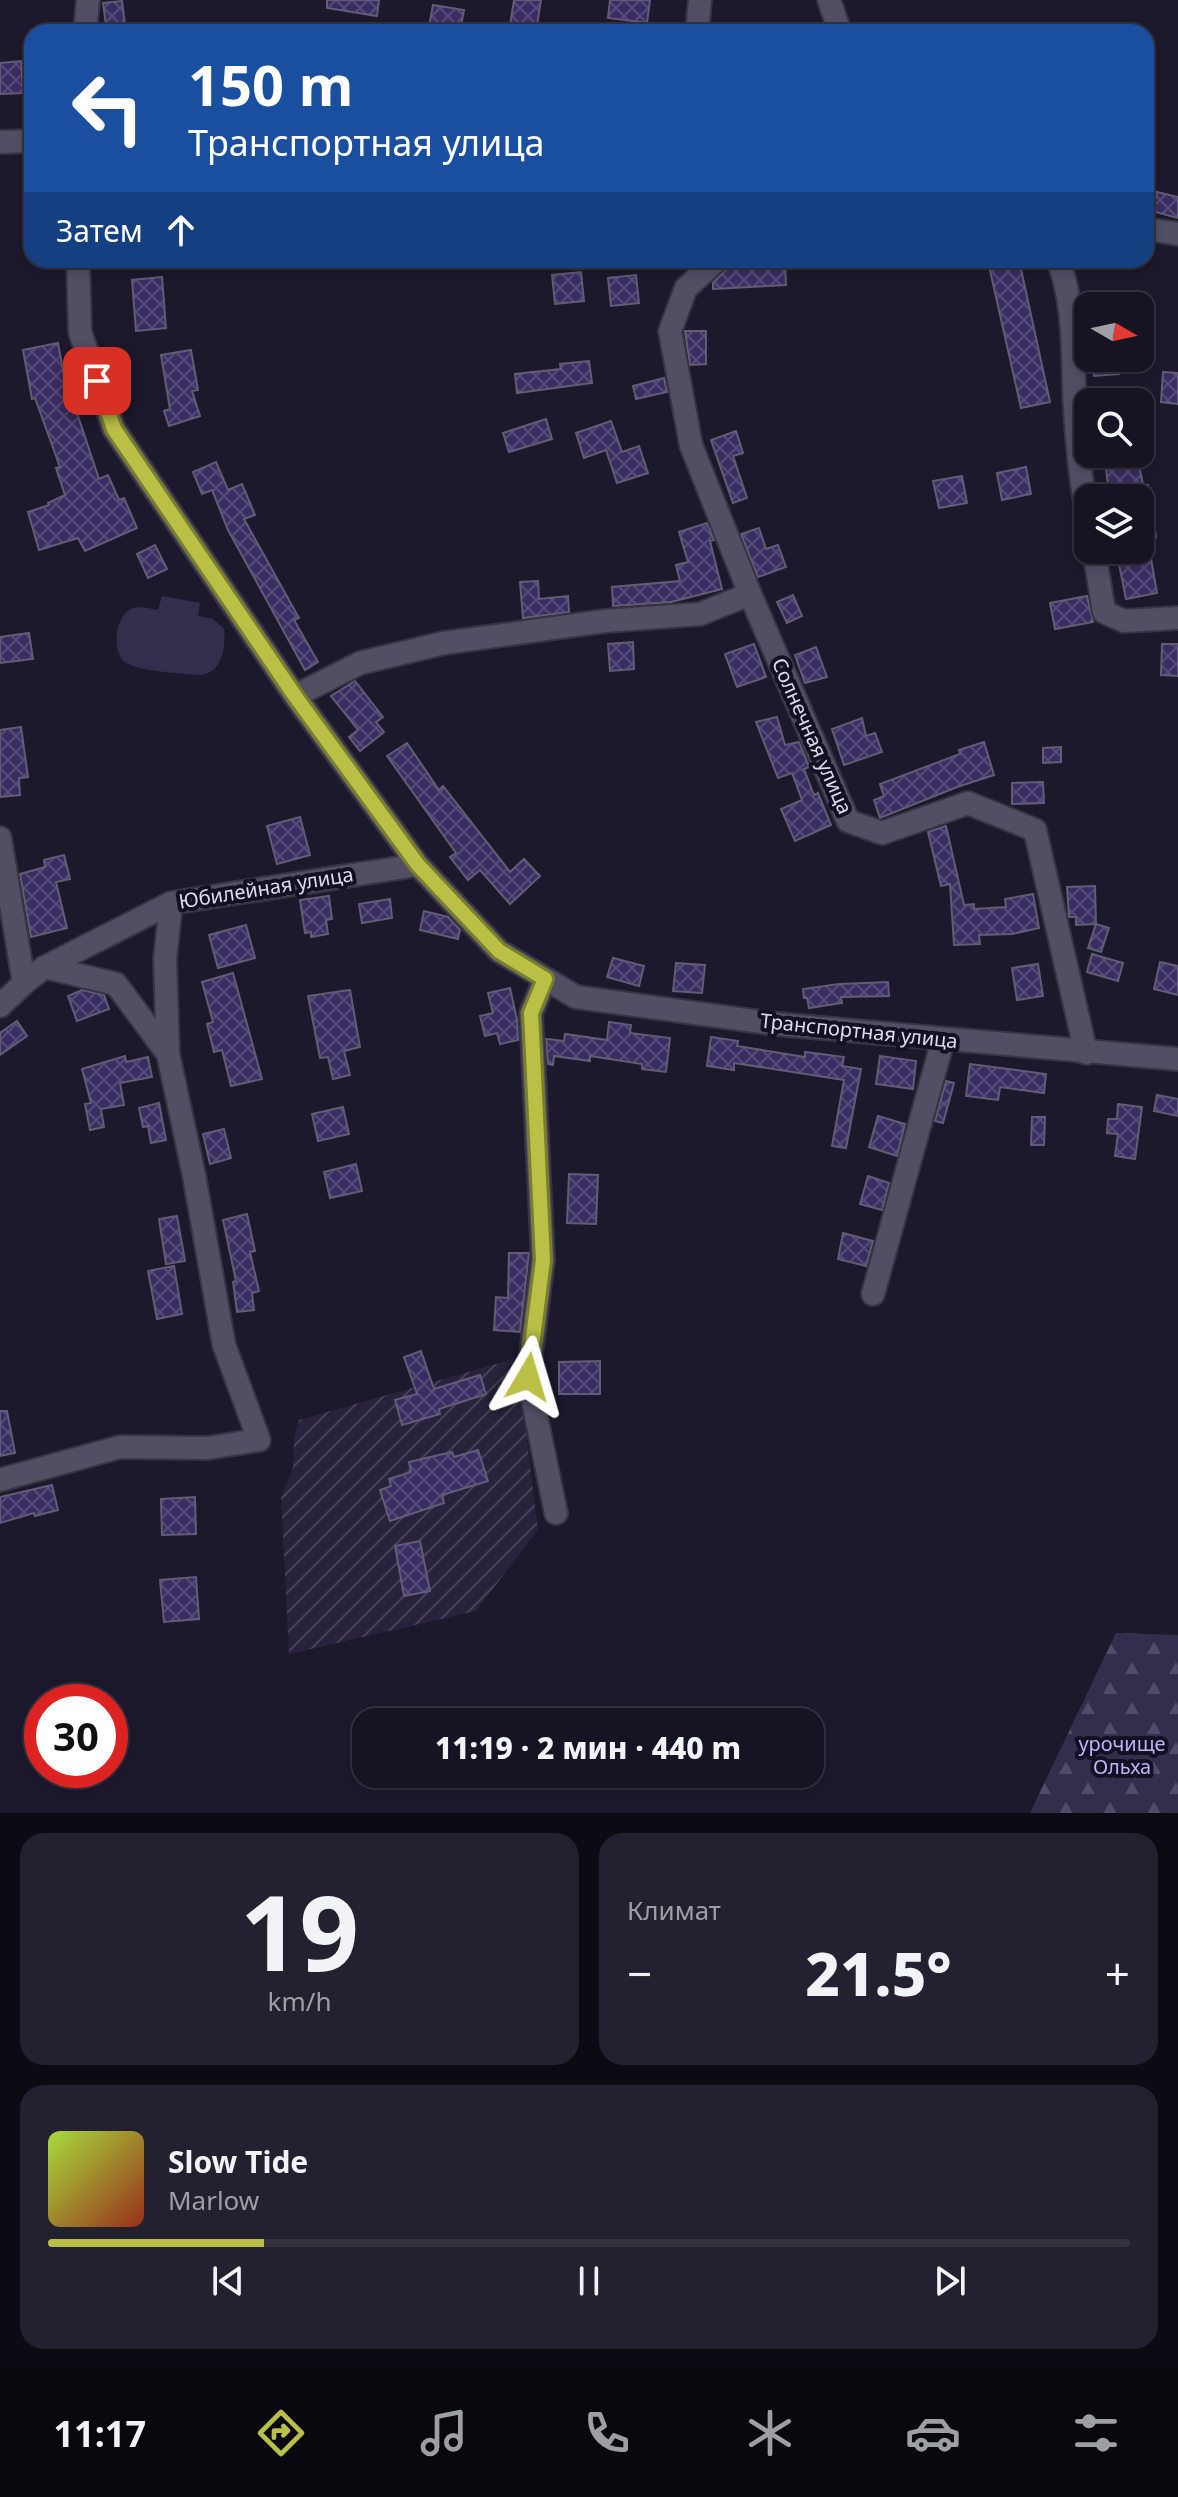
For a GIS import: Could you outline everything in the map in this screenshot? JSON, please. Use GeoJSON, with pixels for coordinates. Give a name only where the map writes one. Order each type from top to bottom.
{"type":"FeatureCollection","features":[{"type":"Feature","properties":{"kind":"street"},"geometry":{"type":"LineString","coordinates":[[86,24],[88,0]]}},
{"type":"Feature","properties":{"kind":"street"},"geometry":{"type":"LineString","coordinates":[[698,24],[700,0]]}},
{"type":"Feature","properties":{"kind":"street"},"geometry":{"type":"LineString","coordinates":[[829,0],[837,24]]}},
{"type":"Feature","properties":{"kind":"street"},"geometry":{"type":"LineString","coordinates":[[0,142],[24,141]]}},
{"type":"Feature","properties":{"kind":"street"},"geometry":{"type":"LineString","coordinates":[[1154,230],[1178,234]]}},
{"type":"Feature","properties":{"kind":"street","name":"Транспортная улица"},"geometry":{"type":"LineString","coordinates":[[78,268],[80,332],[114,429],[295,696],[418,865],[499,951],[576,997],[776,1024],[1178,1059]]}},
{"type":"Feature","properties":{"kind":"street","name":"Солнечная улица"},"geometry":{"type":"LineString","coordinates":[[708,268],[686,288],[670,331],[691,445],[750,594],[848,821],[882,833],[968,803],[1035,830],[1086,1053]]}},
{"type":"Feature","properties":{"kind":"street"},"geometry":{"type":"LineString","coordinates":[[1061,268],[1066,281],[1072,340],[1082,484]]}},
{"type":"Feature","properties":{"kind":"street"},"geometry":{"type":"LineString","coordinates":[[1096,564],[1104,612],[1124,621],[1178,618]]}},
{"type":"Feature","properties":{"kind":"street"},"geometry":{"type":"LineString","coordinates":[[295,696],[360,663],[444,643],[605,621],[700,614],[750,594]]}},
{"type":"Feature","properties":{"kind":"street"},"geometry":{"type":"LineString","coordinates":[[0,838],[24,983]]}},
{"type":"Feature","properties":{"kind":"street","name":"Юбилейная улица"},"geometry":{"type":"LineString","coordinates":[[0,1006],[24,983],[55,962],[171,903],[418,865]]}},
{"type":"Feature","properties":{"kind":"street"},"geometry":{"type":"LineString","coordinates":[[0,1480],[120,1447],[208,1448],[259,1440],[224,1345],[194,1175],[168,1054],[165,959],[171,903]]}},
{"type":"Feature","properties":{"kind":"street"},"geometry":{"type":"LineString","coordinates":[[13,912],[24,943],[34,952],[116,984],[168,1054]]}},
{"type":"Feature","properties":{"kind":"street"},"geometry":{"type":"LineString","coordinates":[[0,1000],[13,953],[13,912]]}},
{"type":"Feature","properties":{"kind":"street"},"geometry":{"type":"LineString","coordinates":[[545,979],[531,1013],[543,1260],[528,1377],[556,1513]]}},
{"type":"Feature","properties":{"kind":"street"},"geometry":{"type":"LineString","coordinates":[[873,1294],[943,1040]]}},
{"type":"Feature","properties":{"kind":"shaded area"},"geometry":{"type":"Polygon","coordinates":[[[517,1358],[538,1530],[476,1611],[289,1654],[281,1497],[293,1467],[294,1437],[299,1420],[517,1358]]]}},
{"type":"Feature","properties":{"kind":"green space"},"geometry":{"type":"Polygon","coordinates":[[[162,596],[200,603],[198,616],[213,619],[224,629],[221,659],[207,674],[150,670],[131,665],[121,657],[117,633],[122,617],[133,608],[158,610],[162,596]]]}},
{"type":"Feature","properties":{"kind":"green space","name":"урочище Ольха"},"geometry":{"type":"Polygon","coordinates":[[[1116,1633],[1178,1635],[1178,1813],[1030,1813],[1116,1633]]]}},
{"type":"Feature","properties":{"kind":"building"},"geometry":{"type":"Polygon","coordinates":[[[327,0],[379,0],[377,16],[327,8],[327,0]]]}},
{"type":"Feature","properties":{"kind":"building"},"geometry":{"type":"Polygon","coordinates":[[[514,0],[541,0],[537,24],[510,24],[514,0]]]}},
{"type":"Feature","properties":{"kind":"building"},"geometry":{"type":"Polygon","coordinates":[[[610,0],[650,0],[647,23],[608,18],[610,0]]]}},
{"type":"Feature","properties":{"kind":"building"},"geometry":{"type":"Polygon","coordinates":[[[122,1],[125,24],[106,24],[103,3],[122,1]]]}},
{"type":"Feature","properties":{"kind":"building"},"geometry":{"type":"Polygon","coordinates":[[[433,5],[464,10],[461,24],[429,24],[433,5]]]}},
{"type":"Feature","properties":{"kind":"building"},"geometry":{"type":"Polygon","coordinates":[[[21,61],[23,93],[0,94],[0,63],[21,61]]]}},
{"type":"Feature","properties":{"kind":"building"},"geometry":{"type":"Polygon","coordinates":[[[1157,192],[1178,197],[1178,218],[1154,212],[1157,192]]]}},
{"type":"Feature","properties":{"kind":"building"},"geometry":{"type":"Polygon","coordinates":[[[728,268],[785,268],[786,285],[713,289],[713,283],[728,268]]]}},
{"type":"Feature","properties":{"kind":"building"},"geometry":{"type":"Polygon","coordinates":[[[989,268],[1021,268],[1050,402],[1021,408],[989,268]]]}},
{"type":"Feature","properties":{"kind":"building"},"geometry":{"type":"Polygon","coordinates":[[[581,272],[584,301],[555,304],[552,275],[581,272]]]}},
{"type":"Feature","properties":{"kind":"building"},"geometry":{"type":"Polygon","coordinates":[[[636,275],[639,303],[611,306],[608,278],[636,275]]]}},
{"type":"Feature","properties":{"kind":"building"},"geometry":{"type":"Polygon","coordinates":[[[162,277],[166,328],[136,331],[132,280],[162,277]]]}},
{"type":"Feature","properties":{"kind":"building"},"geometry":{"type":"Polygon","coordinates":[[[685,331],[706,331],[706,364],[690,365],[685,331]]]}},
{"type":"Feature","properties":{"kind":"building"},"geometry":{"type":"Polygon","coordinates":[[[58,343],[70,409],[75,407],[99,479],[108,475],[119,500],[124,498],[137,528],[85,551],[78,538],[39,550],[28,512],[49,505],[65,495],[56,468],[60,467],[35,398],[32,399],[23,350],[58,343]]]}},
{"type":"Feature","properties":{"kind":"building"},"geometry":{"type":"Polygon","coordinates":[[[191,350],[198,390],[192,391],[200,416],[169,426],[164,411],[170,409],[161,355],[191,350]]]}},
{"type":"Feature","properties":{"kind":"building"},"geometry":{"type":"Polygon","coordinates":[[[589,361],[592,383],[517,393],[515,374],[561,369],[560,364],[589,361]]]}},
{"type":"Feature","properties":{"kind":"building"},"geometry":{"type":"Polygon","coordinates":[[[1094,372],[1119,374],[1094,376],[1094,372]]]}},
{"type":"Feature","properties":{"kind":"building"},"geometry":{"type":"Polygon","coordinates":[[[1163,372],[1178,373],[1178,404],[1161,402],[1163,372]]]}},
{"type":"Feature","properties":{"kind":"building"},"geometry":{"type":"Polygon","coordinates":[[[664,378],[667,392],[636,399],[633,386],[664,378]]]}},
{"type":"Feature","properties":{"kind":"building"},"geometry":{"type":"Polygon","coordinates":[[[546,419],[552,439],[509,452],[503,433],[546,419]]]}},
{"type":"Feature","properties":{"kind":"building"},"geometry":{"type":"Polygon","coordinates":[[[611,421],[622,452],[639,446],[648,473],[617,483],[606,450],[584,458],[576,433],[611,421]]]}},
{"type":"Feature","properties":{"kind":"building"},"geometry":{"type":"Polygon","coordinates":[[[736,431],[743,453],[733,456],[747,498],[733,503],[711,440],[736,431]]]}},
{"type":"Feature","properties":{"kind":"building"},"geometry":{"type":"Polygon","coordinates":[[[216,462],[228,490],[242,484],[255,515],[244,519],[299,618],[294,620],[318,662],[305,670],[228,530],[212,490],[202,494],[193,472],[216,462]]]}},
{"type":"Feature","properties":{"kind":"building"},"geometry":{"type":"Polygon","coordinates":[[[1026,467],[1031,494],[1002,500],[997,473],[1026,467]]]}},
{"type":"Feature","properties":{"kind":"building"},"geometry":{"type":"Polygon","coordinates":[[[1140,468],[1143,484],[1108,484],[1106,470],[1140,468]]]}},
{"type":"Feature","properties":{"kind":"building"},"geometry":{"type":"Polygon","coordinates":[[[962,476],[967,503],[939,508],[933,481],[962,476]]]}},
{"type":"Feature","properties":{"kind":"building"},"geometry":{"type":"Polygon","coordinates":[[[707,523],[714,540],[710,541],[722,589],[671,602],[613,606],[612,587],[680,581],[676,565],[688,562],[679,532],[707,523]]]}},
{"type":"Feature","properties":{"kind":"building"},"geometry":{"type":"Polygon","coordinates":[[[759,528],[766,549],[778,545],[786,567],[758,577],[741,534],[759,528]]]}},
{"type":"Feature","properties":{"kind":"building"},"geometry":{"type":"Polygon","coordinates":[[[155,545],[167,569],[148,578],[137,554],[155,545]]]}},
{"type":"Feature","properties":{"kind":"building"},"geometry":{"type":"Polygon","coordinates":[[[1119,564],[1152,564],[1157,593],[1126,599],[1119,564]]]}},
{"type":"Feature","properties":{"kind":"building"},"geometry":{"type":"Polygon","coordinates":[[[538,581],[539,599],[568,596],[569,612],[523,618],[520,582],[538,581]]]}},
{"type":"Feature","properties":{"kind":"building"},"geometry":{"type":"Polygon","coordinates":[[[793,595],[802,616],[787,623],[777,602],[793,595]]]}},
{"type":"Feature","properties":{"kind":"building"},"geometry":{"type":"Polygon","coordinates":[[[1087,596],[1093,622],[1055,629],[1050,603],[1087,596]]]}},
{"type":"Feature","properties":{"kind":"building"},"geometry":{"type":"Polygon","coordinates":[[[29,633],[33,659],[0,663],[0,637],[29,633]]]}},
{"type":"Feature","properties":{"kind":"building"},"geometry":{"type":"Polygon","coordinates":[[[633,642],[634,669],[610,671],[608,644],[633,642]]]}},
{"type":"Feature","properties":{"kind":"building"},"geometry":{"type":"Polygon","coordinates":[[[754,644],[766,677],[737,687],[725,654],[754,644]]]}},
{"type":"Feature","properties":{"kind":"building"},"geometry":{"type":"Polygon","coordinates":[[[1162,644],[1178,644],[1178,676],[1161,675],[1162,644]]]}},
{"type":"Feature","properties":{"kind":"building"},"geometry":{"type":"Polygon","coordinates":[[[816,647],[827,677],[805,683],[795,655],[816,647]]]}},
{"type":"Feature","properties":{"kind":"building"},"geometry":{"type":"Polygon","coordinates":[[[355,681],[383,717],[376,722],[384,732],[360,751],[349,737],[358,730],[331,696],[355,681]]]}},
{"type":"Feature","properties":{"kind":"building"},"geometry":{"type":"Polygon","coordinates":[[[777,717],[785,745],[799,742],[809,767],[804,769],[814,795],[818,793],[831,825],[795,841],[781,809],[802,800],[792,773],[778,778],[756,722],[777,717]]]}},
{"type":"Feature","properties":{"kind":"building"},"geometry":{"type":"Polygon","coordinates":[[[862,718],[866,736],[875,733],[882,752],[844,765],[832,729],[862,718]]]}},
{"type":"Feature","properties":{"kind":"building"},"geometry":{"type":"Polygon","coordinates":[[[21,727],[28,777],[19,778],[20,795],[0,797],[0,730],[21,727]]]}},
{"type":"Feature","properties":{"kind":"building"},"geometry":{"type":"Polygon","coordinates":[[[984,742],[994,775],[880,818],[874,800],[884,796],[880,784],[984,742]]]}},
{"type":"Feature","properties":{"kind":"building"},"geometry":{"type":"Polygon","coordinates":[[[407,743],[439,790],[443,786],[510,872],[524,859],[540,876],[510,904],[480,870],[468,880],[450,857],[456,853],[387,756],[407,743]]]}},
{"type":"Feature","properties":{"kind":"building"},"geometry":{"type":"Polygon","coordinates":[[[1061,747],[1061,762],[1043,763],[1043,748],[1061,747]]]}},
{"type":"Feature","properties":{"kind":"building"},"geometry":{"type":"Polygon","coordinates":[[[1043,782],[1044,803],[1012,804],[1012,783],[1043,782]]]}},
{"type":"Feature","properties":{"kind":"building"},"geometry":{"type":"Polygon","coordinates":[[[300,817],[310,855],[277,864],[267,826],[300,817]]]}},
{"type":"Feature","properties":{"kind":"building"},"geometry":{"type":"Polygon","coordinates":[[[946,826],[964,905],[974,904],[974,909],[1006,907],[1005,899],[1033,894],[1039,928],[1012,934],[979,935],[980,944],[954,945],[950,884],[941,886],[928,832],[946,826]]]}},
{"type":"Feature","properties":{"kind":"building"},"geometry":{"type":"Polygon","coordinates":[[[64,855],[70,879],[56,882],[67,928],[31,937],[20,874],[45,867],[44,860],[64,855]]]}},
{"type":"Feature","properties":{"kind":"building"},"geometry":{"type":"Polygon","coordinates":[[[1095,886],[1096,924],[1076,925],[1076,917],[1069,917],[1067,887],[1095,886]]]}},
{"type":"Feature","properties":{"kind":"building"},"geometry":{"type":"Polygon","coordinates":[[[329,896],[332,919],[326,920],[328,934],[311,937],[311,932],[305,933],[300,900],[329,896]]]}},
{"type":"Feature","properties":{"kind":"building"},"geometry":{"type":"Polygon","coordinates":[[[390,899],[392,918],[362,923],[359,904],[390,899]]]}},
{"type":"Feature","properties":{"kind":"building"},"geometry":{"type":"Polygon","coordinates":[[[424,911],[448,917],[460,930],[458,939],[420,930],[424,911]]]}},
{"type":"Feature","properties":{"kind":"building"},"geometry":{"type":"Polygon","coordinates":[[[1096,924],[1109,928],[1101,952],[1088,948],[1096,924]]]}},
{"type":"Feature","properties":{"kind":"building"},"geometry":{"type":"Polygon","coordinates":[[[246,925],[255,958],[218,968],[209,935],[246,925]]]}},
{"type":"Feature","properties":{"kind":"building"},"geometry":{"type":"Polygon","coordinates":[[[1092,954],[1123,963],[1118,981],[1087,972],[1092,954]]]}},
{"type":"Feature","properties":{"kind":"building"},"geometry":{"type":"Polygon","coordinates":[[[613,958],[644,966],[639,986],[607,977],[613,958]]]}},
{"type":"Feature","properties":{"kind":"building"},"geometry":{"type":"Polygon","coordinates":[[[1160,962],[1178,966],[1178,995],[1154,989],[1160,962]]]}},
{"type":"Feature","properties":{"kind":"building"},"geometry":{"type":"Polygon","coordinates":[[[676,963],[705,965],[702,993],[673,991],[676,963]]]}},
{"type":"Feature","properties":{"kind":"building"},"geometry":{"type":"Polygon","coordinates":[[[1038,964],[1043,996],[1017,1000],[1012,968],[1038,964]]]}},
{"type":"Feature","properties":{"kind":"building"},"geometry":{"type":"Polygon","coordinates":[[[233,973],[262,1079],[231,1086],[222,1050],[214,1052],[207,1024],[213,1022],[202,982],[233,973]]]}},
{"type":"Feature","properties":{"kind":"building"},"geometry":{"type":"Polygon","coordinates":[[[888,982],[889,996],[841,997],[842,1003],[809,1008],[807,998],[804,998],[803,989],[888,982]]]}},
{"type":"Feature","properties":{"kind":"building"},"geometry":{"type":"Polygon","coordinates":[[[510,988],[518,1040],[500,1044],[497,1033],[485,1036],[480,1016],[493,1013],[488,993],[510,988]]]}},
{"type":"Feature","properties":{"kind":"building"},"geometry":{"type":"Polygon","coordinates":[[[82,990],[104,995],[109,1009],[77,1021],[68,996],[82,990]]]}},
{"type":"Feature","properties":{"kind":"building"},"geometry":{"type":"Polygon","coordinates":[[[350,990],[360,1047],[344,1051],[350,1075],[333,1079],[328,1057],[320,1058],[308,996],[350,990]]]}},
{"type":"Feature","properties":{"kind":"building"},"geometry":{"type":"Polygon","coordinates":[[[17,1021],[27,1036],[0,1055],[0,1033],[17,1021]]]}},
{"type":"Feature","properties":{"kind":"building"},"geometry":{"type":"Polygon","coordinates":[[[609,1022],[631,1025],[630,1033],[670,1038],[666,1072],[642,1069],[642,1064],[590,1056],[590,1061],[554,1056],[553,1065],[548,1064],[546,1039],[564,1041],[565,1034],[607,1040],[609,1022]]]}},
{"type":"Feature","properties":{"kind":"building"},"geometry":{"type":"Polygon","coordinates":[[[711,1037],[738,1041],[737,1046],[805,1057],[805,1052],[844,1057],[842,1066],[861,1069],[846,1148],[832,1146],[844,1080],[734,1063],[734,1070],[707,1066],[711,1037]]]}},
{"type":"Feature","properties":{"kind":"building"},"geometry":{"type":"Polygon","coordinates":[[[125,1056],[126,1062],[148,1057],[152,1077],[120,1083],[124,1105],[101,1109],[104,1127],[90,1130],[85,1104],[91,1103],[82,1069],[125,1056]]]}},
{"type":"Feature","properties":{"kind":"building"},"geometry":{"type":"Polygon","coordinates":[[[880,1056],[916,1061],[913,1089],[876,1084],[880,1056]]]}},
{"type":"Feature","properties":{"kind":"building"},"geometry":{"type":"Polygon","coordinates":[[[970,1064],[1046,1074],[1044,1093],[1000,1087],[998,1100],[966,1096],[970,1064]]]}},
{"type":"Feature","properties":{"kind":"building"},"geometry":{"type":"Polygon","coordinates":[[[946,1081],[954,1083],[943,1123],[935,1121],[946,1081]]]}},
{"type":"Feature","properties":{"kind":"building"},"geometry":{"type":"Polygon","coordinates":[[[1157,1095],[1178,1099],[1178,1116],[1154,1111],[1157,1095]]]}},
{"type":"Feature","properties":{"kind":"building"},"geometry":{"type":"Polygon","coordinates":[[[159,1103],[166,1140],[151,1143],[148,1126],[143,1127],[139,1108],[159,1103]]]}},
{"type":"Feature","properties":{"kind":"building"},"geometry":{"type":"Polygon","coordinates":[[[1118,1104],[1142,1107],[1135,1159],[1115,1156],[1118,1134],[1107,1133],[1108,1119],[1117,1119],[1118,1104]]]}},
{"type":"Feature","properties":{"kind":"building"},"geometry":{"type":"Polygon","coordinates":[[[343,1107],[349,1134],[318,1141],[312,1114],[343,1107]]]}},
{"type":"Feature","properties":{"kind":"building"},"geometry":{"type":"Polygon","coordinates":[[[878,1116],[905,1124],[897,1156],[869,1147],[878,1116]]]}},
{"type":"Feature","properties":{"kind":"building"},"geometry":{"type":"Polygon","coordinates":[[[1032,1117],[1045,1117],[1044,1145],[1031,1145],[1032,1117]]]}},
{"type":"Feature","properties":{"kind":"building"},"geometry":{"type":"Polygon","coordinates":[[[224,1129],[231,1158],[210,1164],[203,1134],[224,1129]]]}},
{"type":"Feature","properties":{"kind":"building"},"geometry":{"type":"Polygon","coordinates":[[[356,1164],[362,1191],[330,1198],[324,1172],[356,1164]]]}},
{"type":"Feature","properties":{"kind":"building"},"geometry":{"type":"Polygon","coordinates":[[[569,1174],[598,1175],[596,1224],[567,1223],[569,1174]]]}},
{"type":"Feature","properties":{"kind":"building"},"geometry":{"type":"Polygon","coordinates":[[[868,1176],[889,1183],[882,1210],[860,1204],[868,1176]]]}},
{"type":"Feature","properties":{"kind":"building"},"geometry":{"type":"Polygon","coordinates":[[[247,1214],[255,1251],[250,1252],[259,1291],[252,1293],[254,1310],[237,1312],[233,1282],[236,1281],[223,1220],[247,1214]]]}},
{"type":"Feature","properties":{"kind":"building"},"geometry":{"type":"Polygon","coordinates":[[[177,1216],[185,1261],[166,1264],[159,1219],[177,1216]]]}},
{"type":"Feature","properties":{"kind":"building"},"geometry":{"type":"Polygon","coordinates":[[[843,1233],[873,1241],[866,1266],[838,1259],[843,1233]]]}},
{"type":"Feature","properties":{"kind":"building"},"geometry":{"type":"Polygon","coordinates":[[[509,1253],[529,1253],[520,1332],[494,1330],[496,1297],[508,1298],[509,1253]]]}},
{"type":"Feature","properties":{"kind":"building"},"geometry":{"type":"Polygon","coordinates":[[[174,1266],[182,1314],[157,1319],[148,1271],[174,1266]]]}},
{"type":"Feature","properties":{"kind":"building"},"geometry":{"type":"Polygon","coordinates":[[[421,1351],[434,1389],[480,1375],[486,1394],[439,1409],[440,1414],[402,1425],[395,1400],[417,1394],[404,1357],[421,1351]]]}},
{"type":"Feature","properties":{"kind":"building"},"geometry":{"type":"Polygon","coordinates":[[[600,1361],[600,1394],[559,1394],[559,1362],[600,1361]]]}},
{"type":"Feature","properties":{"kind":"building"},"geometry":{"type":"Polygon","coordinates":[[[0,1411],[7,1411],[15,1453],[0,1456],[0,1411]]]}},
{"type":"Feature","properties":{"kind":"building"},"geometry":{"type":"Polygon","coordinates":[[[478,1450],[488,1481],[442,1495],[444,1503],[390,1521],[380,1490],[391,1486],[389,1479],[411,1472],[409,1462],[452,1452],[454,1457],[478,1450]]]}},
{"type":"Feature","properties":{"kind":"building"},"geometry":{"type":"Polygon","coordinates":[[[52,1485],[58,1510],[0,1523],[0,1497],[52,1485]]]}},
{"type":"Feature","properties":{"kind":"building"},"geometry":{"type":"Polygon","coordinates":[[[195,1497],[196,1534],[162,1535],[161,1499],[195,1497]]]}},
{"type":"Feature","properties":{"kind":"building"},"geometry":{"type":"Polygon","coordinates":[[[420,1541],[430,1591],[404,1596],[395,1546],[420,1541]]]}},
{"type":"Feature","properties":{"kind":"building"},"geometry":{"type":"Polygon","coordinates":[[[196,1577],[199,1619],[164,1622],[160,1580],[196,1577]]]}},
{"type":"Feature","properties":{"kind":"route"},"geometry":{"type":"LineString","coordinates":[[97,381],[114,429],[295,696],[418,865],[499,951],[545,979],[531,1013],[543,1260],[528,1377]]}}]}
